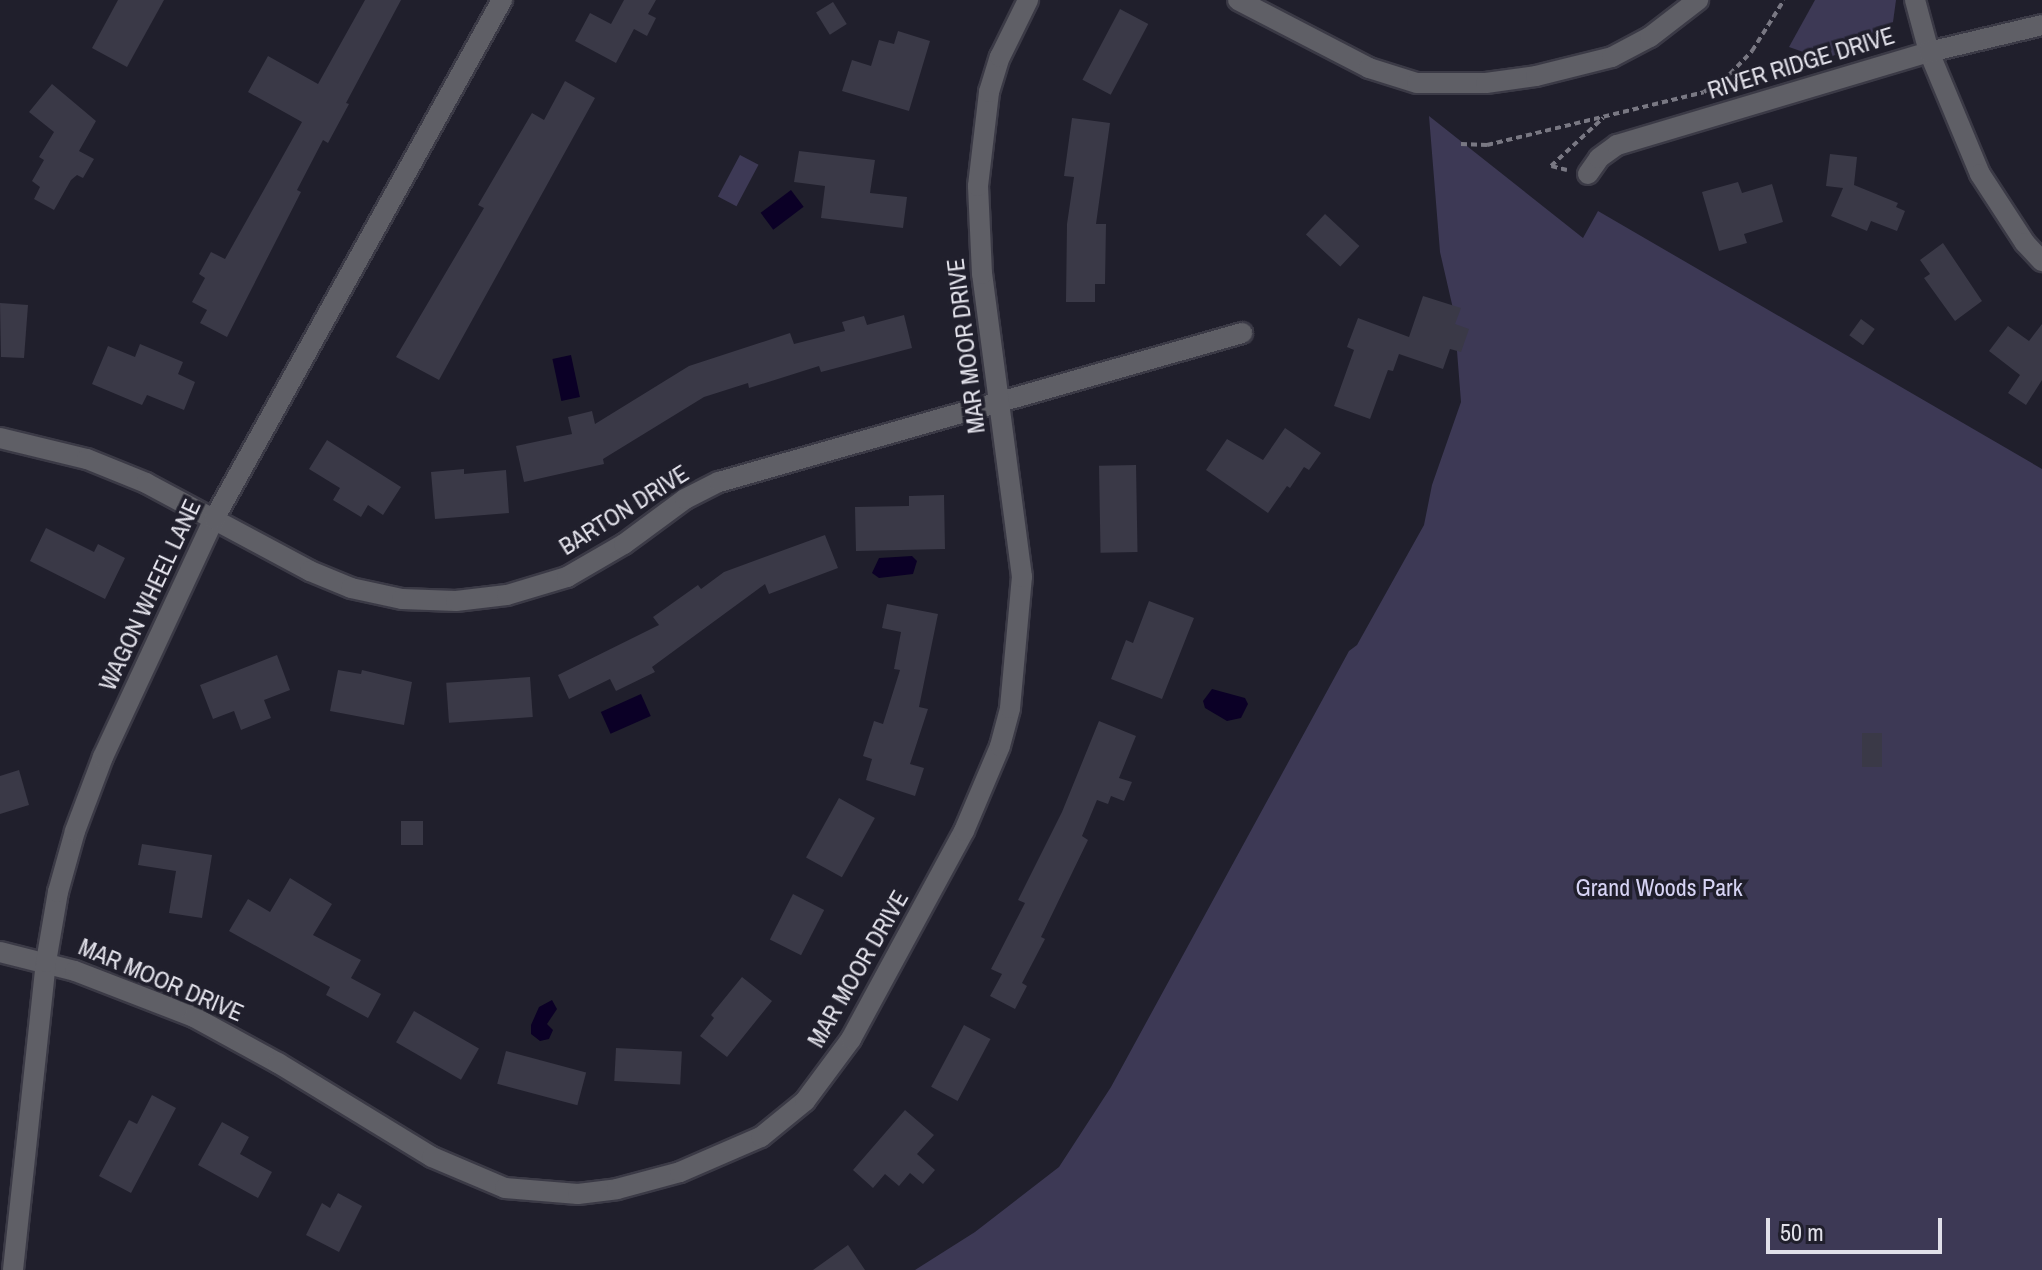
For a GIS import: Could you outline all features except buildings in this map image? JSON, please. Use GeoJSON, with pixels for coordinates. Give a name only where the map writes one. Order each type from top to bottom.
{"type":"FeatureCollection","features":[{"type":"Feature","properties":{"kind":"street","name":"WAGON WHEEL LANE"},"geometry":{"type":"LineString","coordinates":[[13,1270],[46,962],[58,892],[75,831],[103,757],[214,519],[502,0]]}},
{"type":"Feature","properties":{"kind":"street","name":"MAR MOOR DRIVE"},"geometry":{"type":"LineString","coordinates":[[0,952],[46,962],[194,1017],[278,1063],[432,1157],[505,1188],[578,1194],[617,1189],[680,1172],[761,1137],[805,1101],[851,1039],[964,831],[1000,746],[1017,660],[1022,577],[982,274],[978,186],[989,92],[1000,57],[1028,0]]}},
{"type":"Feature","properties":{"kind":"street"},"geometry":{"type":"LineString","coordinates":[[1238,0],[1369,68],[1417,83],[1486,83],[1536,76],[1612,57],[1650,37],[1698,0]]}},
{"type":"Feature","properties":{"kind":"street"},"geometry":{"type":"LineString","coordinates":[[1915,0],[1929,52],[1980,174],[2025,243],[2042,261]]}},
{"type":"Feature","properties":{"kind":"street","name":"RIVER RIDGE DRIVE"},"geometry":{"type":"LineString","coordinates":[[1588,174],[1599,158],[1617,145],[1929,52],[2042,25]]}},
{"type":"Feature","properties":{"kind":"street","name":"BARTON DRIVE"},"geometry":{"type":"LineString","coordinates":[[0,438],[87,459],[146,483],[310,571],[351,588],[402,599],[456,601],[507,595],[539,587],[594,564],[685,499],[719,482],[1242,333]]}},
{"type":"Feature","properties":{"kind":"path"},"geometry":{"type":"LineString","coordinates":[[1461,144],[1487,145],[1704,92],[1730,74],[1752,51],[1784,0]]}},
{"type":"Feature","properties":{"kind":"green space"},"geometry":{"type":"Polygon","coordinates":[[[1815,0],[1896,0],[1893,22],[1826,60],[1789,47],[1815,0]]]}},
{"type":"Feature","properties":{"kind":"green space","name":"Grand Woods Park"},"geometry":{"type":"Polygon","coordinates":[[[1429,116],[1583,238],[1598,211],[2042,469],[2042,1270],[915,1270],[975,1232],[1059,1167],[1111,1087],[1349,651],[1357,645],[1424,525],[1432,485],[1461,402],[1454,313],[1440,252],[1429,116]]]}},
{"type":"Feature","properties":{"kind":"green space"},"geometry":{"type":"Polygon","coordinates":[[[740,155],[759,165],[736,206],[718,196],[740,155]]]}},
{"type":"Feature","properties":{"kind":"shaded area"},"geometry":{"type":"Polygon","coordinates":[[[791,190],[804,207],[773,230],[761,213],[791,190]]]}},
{"type":"Feature","properties":{"kind":"shaded area"},"geometry":{"type":"Polygon","coordinates":[[[571,355],[580,397],[561,401],[552,359],[571,355]]]}},
{"type":"Feature","properties":{"kind":"shaded area"},"geometry":{"type":"Polygon","coordinates":[[[912,556],[917,561],[913,574],[879,578],[872,573],[879,558],[912,556]]]}},
{"type":"Feature","properties":{"kind":"shaded area"},"geometry":{"type":"Polygon","coordinates":[[[1212,689],[1245,698],[1248,704],[1241,718],[1227,721],[1205,708],[1203,701],[1212,689]]]}},
{"type":"Feature","properties":{"kind":"shaded area"},"geometry":{"type":"Polygon","coordinates":[[[641,694],[651,716],[611,734],[601,712],[641,694]]]}},
{"type":"Feature","properties":{"kind":"shaded area"},"geometry":{"type":"Polygon","coordinates":[[[552,1000],[557,1009],[547,1024],[553,1030],[549,1039],[540,1041],[531,1034],[531,1025],[539,1007],[552,1000]]]}}]}
